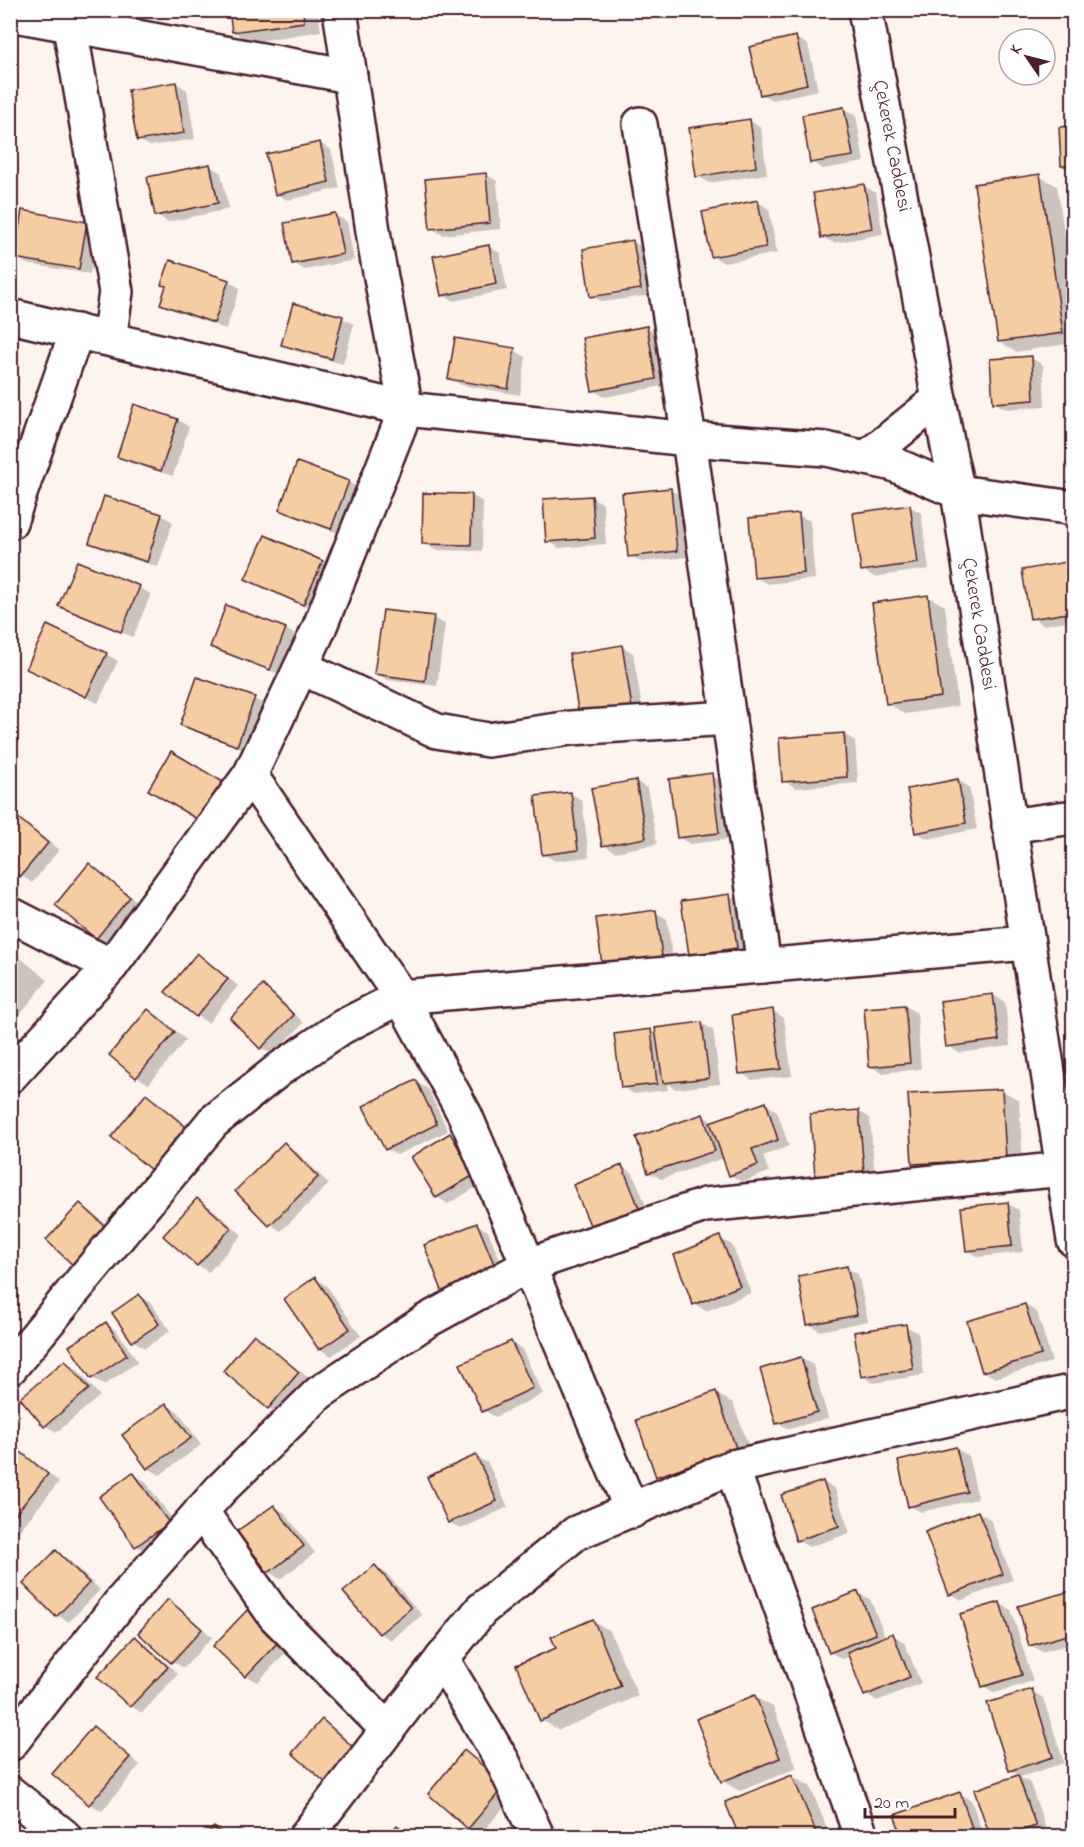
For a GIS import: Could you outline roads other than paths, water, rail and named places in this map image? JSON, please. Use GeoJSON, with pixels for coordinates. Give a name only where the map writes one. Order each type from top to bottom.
{"type":"FeatureCollection","features":[{"type":"Feature","properties":{"kind":"street"},"geometry":{"type":"LineString","coordinates":[[10,1076],[111,966],[250,775],[322,621],[406,410],[376,251],[340,10]]}},
{"type":"Feature","properties":{"kind":"street","name":"Çekerek Caddesi"},"geometry":{"type":"LineString","coordinates":[[865,10],[958,492],[1027,943],[1063,1098],[1064,1169],[1074,1240]]}},
{"type":"Feature","properties":{"kind":"street"},"geometry":{"type":"LineString","coordinates":[[10,14],[68,17],[350,76]]}},
{"type":"Feature","properties":{"kind":"street"},"geometry":{"type":"LineString","coordinates":[[68,17],[116,292],[109,339]]}},
{"type":"Feature","properties":{"kind":"street"},"geometry":{"type":"LineString","coordinates":[[640,124],[689,439],[764,966]]}},
{"type":"Feature","properties":{"kind":"street"},"geometry":{"type":"LineString","coordinates":[[10,316],[406,410],[689,439],[826,449],[893,464],[958,492],[1074,508]]}},
{"type":"Feature","properties":{"kind":"street"},"geometry":{"type":"LineString","coordinates":[[10,522],[77,331]]}},
{"type":"Feature","properties":{"kind":"street"},"geometry":{"type":"LineString","coordinates":[[866,458],[939,399]]}},
{"type":"Feature","properties":{"kind":"street"},"geometry":{"type":"LineString","coordinates":[[301,667],[437,731],[488,740],[571,728],[729,718]]}},
{"type":"Feature","properties":{"kind":"street"},"geometry":{"type":"LineString","coordinates":[[250,775],[401,997],[465,1115],[632,1510]]}},
{"type":"Feature","properties":{"kind":"street"},"geometry":{"type":"LineString","coordinates":[[1009,826],[1074,817]]}},
{"type":"Feature","properties":{"kind":"street"},"geometry":{"type":"LineString","coordinates":[[10,914],[111,966]]}},
{"type":"Feature","properties":{"kind":"street"},"geometry":{"type":"LineString","coordinates":[[10,1368],[213,1122],[307,1050],[342,1027],[401,997],[1027,943]]}},
{"type":"Feature","properties":{"kind":"street"},"geometry":{"type":"LineString","coordinates":[[10,1744],[120,1603],[221,1489],[319,1393],[426,1321],[530,1265],[705,1205],[1064,1169]]}},
{"type":"Feature","properties":{"kind":"street"},"geometry":{"type":"LineString","coordinates":[[306,1836],[481,1611],[576,1533],[732,1467],[1074,1391]]}},
{"type":"Feature","properties":{"kind":"street"},"geometry":{"type":"LineString","coordinates":[[732,1467],[861,1836]]}},
{"type":"Feature","properties":{"kind":"street"},"geometry":{"type":"LineString","coordinates":[[201,1511],[275,1616],[388,1730]]}},
{"type":"Feature","properties":{"kind":"street"},"geometry":{"type":"LineString","coordinates":[[442,1659],[503,1762],[537,1836]]}},
{"type":"Feature","properties":{"kind":"street"},"geometry":{"type":"LineString","coordinates":[[10,1793],[64,1836]]}}]}
